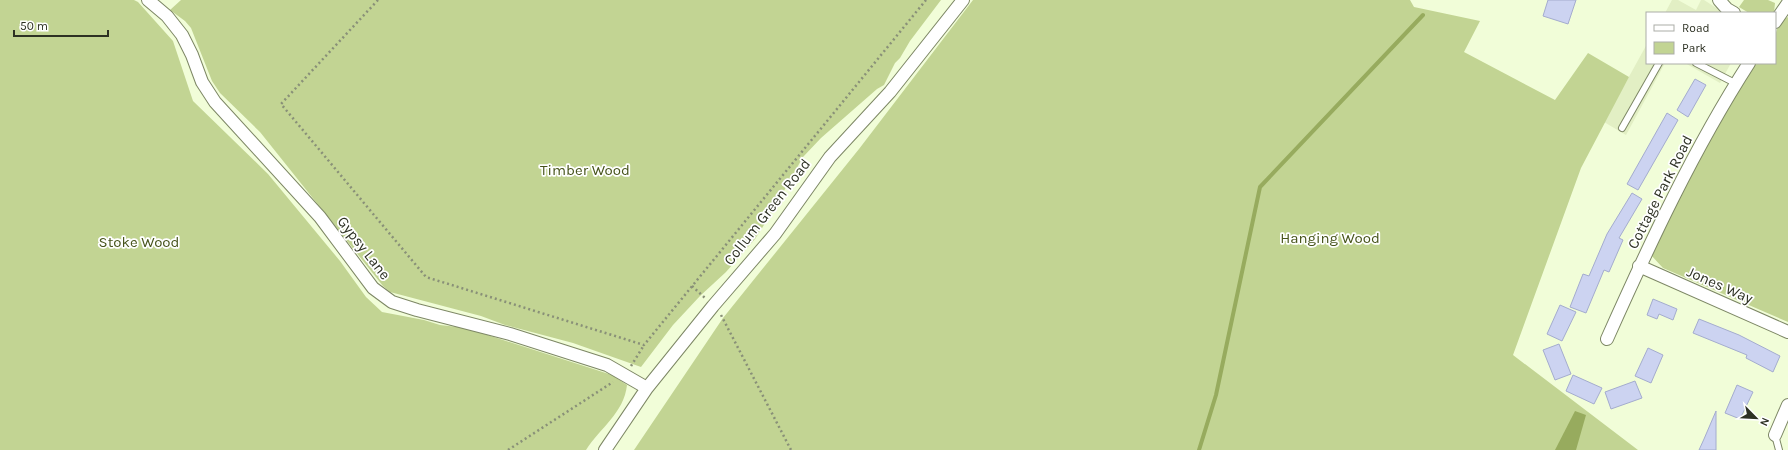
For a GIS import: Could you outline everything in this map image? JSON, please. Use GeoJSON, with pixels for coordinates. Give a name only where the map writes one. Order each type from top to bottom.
{"type":"FeatureCollection","features":[{"type":"Feature","properties":{"kind":"street","name":"Gypsy Lane"},"geometry":{"type":"LineString","coordinates":[[148,0],[167,16],[182,35],[192,55],[202,82],[215,102],[320,217],[373,288],[392,302],[510,334],[606,365],[626,374],[647,388]]}},
{"type":"Feature","properties":{"kind":"street","name":"Collum Green Road"},"geometry":{"type":"LineString","coordinates":[[605,450],[647,388],[713,306],[775,234],[830,157],[890,92],[963,0]]}},
{"type":"Feature","properties":{"kind":"street"},"geometry":{"type":"LineString","coordinates":[[1719,0],[1727,9],[1732,12]]}},
{"type":"Feature","properties":{"kind":"street"},"geometry":{"type":"LineString","coordinates":[[1776,21],[1788,3]]}},
{"type":"Feature","properties":{"kind":"street","name":"Cottage Park Road"},"geometry":{"type":"LineString","coordinates":[[1607,339],[1639,266],[1693,160],[1735,83],[1748,64]]}},
{"type":"Feature","properties":{"kind":"street","name":"Jones Way"},"geometry":{"type":"LineString","coordinates":[[1639,266],[1788,332]]}},
{"type":"Feature","properties":{"kind":"street"},"geometry":{"type":"LineString","coordinates":[[1775,435],[1788,405]]}},
{"type":"Feature","properties":{"kind":"lane"},"geometry":{"type":"LineString","coordinates":[[1622,128],[1658,64]]}},
{"type":"Feature","properties":{"kind":"lane"},"geometry":{"type":"LineString","coordinates":[[1698,64],[1735,83]]}},
{"type":"Feature","properties":{"kind":"lane"},"geometry":{"type":"LineString","coordinates":[[1775,435],[1779,450]]}},
{"type":"Feature","properties":{"kind":"path"},"geometry":{"type":"LineString","coordinates":[[378,0],[281,104],[426,277],[644,345]]}},
{"type":"Feature","properties":{"kind":"path"},"geometry":{"type":"LineString","coordinates":[[508,450],[626,374],[644,345],[926,0]]}},
{"type":"Feature","properties":{"kind":"path"},"geometry":{"type":"LineString","coordinates":[[692,286],[720,313],[791,450]]}},
{"type":"Feature","properties":{"kind":"shaded area"},"geometry":{"type":"Polygon","coordinates":[[[1672,0],[1678,0],[1696,10],[1701,0],[1704,0],[1722,12],[1666,12],[1672,0]]]}},
{"type":"Feature","properties":{"kind":"shaded area"},"geometry":{"type":"Polygon","coordinates":[[[1646,46],[1646,64],[1664,64],[1626,135],[1604,122],[1646,46]]]}},
{"type":"Feature","properties":{"kind":"shaded area"},"geometry":{"type":"Polygon","coordinates":[[[1687,64],[1730,64],[1720,83],[1687,64]]]}},
{"type":"Feature","properties":{"kind":"shaded area"},"geometry":{"type":"Polygon","coordinates":[[[1575,411],[1586,415],[1576,450],[1555,450],[1575,411]]]}},
{"type":"Feature","properties":{"kind":"green space","name":"Stoke Wood"},"geometry":{"type":"Polygon","coordinates":[[[0,0],[134,0],[138,2],[173,41],[193,101],[268,174],[340,261],[366,297],[382,312],[424,320],[440,325],[466,328],[612,375],[627,385],[621,404],[611,420],[586,450],[0,450],[0,0]]]}},
{"type":"Feature","properties":{"kind":"green space","name":"Timber Wood"},"geometry":{"type":"Polygon","coordinates":[[[181,0],[941,0],[895,63],[884,85],[877,89],[821,138],[803,157],[755,239],[726,272],[700,296],[673,325],[641,367],[573,343],[505,325],[481,316],[390,292],[383,286],[260,132],[220,93],[212,81],[191,28],[185,21],[170,10],[181,0]]]}},
{"type":"Feature","properties":{"kind":"green space","name":"Hanging Wood"},"geometry":{"type":"Polygon","coordinates":[[[973,0],[1410,0],[1414,7],[1480,21],[1464,52],[1555,100],[1588,53],[1629,77],[1581,168],[1513,355],[1638,450],[634,450],[723,318],[859,149],[973,0]]]}},
{"type":"Feature","properties":{"kind":"green space"},"geometry":{"type":"Polygon","coordinates":[[[1744,0],[1768,0],[1775,3],[1774,12],[1747,12],[1739,7],[1744,0]]]}},
{"type":"Feature","properties":{"kind":"green space"},"geometry":{"type":"Polygon","coordinates":[[[1788,17],[1788,322],[1663,268],[1650,254],[1707,142],[1755,64],[1776,64],[1776,31],[1788,17]]]}},
{"type":"Feature","properties":{"kind":"building"},"geometry":{"type":"Polygon","coordinates":[[[1548,0],[1576,0],[1568,24],[1543,16],[1548,0]]]}},
{"type":"Feature","properties":{"kind":"building"},"geometry":{"type":"Polygon","coordinates":[[[1695,79],[1706,85],[1688,117],[1677,110],[1695,79]]]}},
{"type":"Feature","properties":{"kind":"building"},"geometry":{"type":"Polygon","coordinates":[[[1667,113],[1678,120],[1638,190],[1627,184],[1667,113]]]}},
{"type":"Feature","properties":{"kind":"building"},"geometry":{"type":"Polygon","coordinates":[[[1632,193],[1642,199],[1619,238],[1623,240],[1609,272],[1604,270],[1586,313],[1570,307],[1583,274],[1589,276],[1607,234],[1632,193]]]}},
{"type":"Feature","properties":{"kind":"building"},"geometry":{"type":"Polygon","coordinates":[[[1653,299],[1677,309],[1673,320],[1659,314],[1657,319],[1647,315],[1653,299]]]}},
{"type":"Feature","properties":{"kind":"building"},"geometry":{"type":"Polygon","coordinates":[[[1560,305],[1576,312],[1562,341],[1547,334],[1560,305]]]}},
{"type":"Feature","properties":{"kind":"building"},"geometry":{"type":"Polygon","coordinates":[[[1699,319],[1739,335],[1780,356],[1773,372],[1746,358],[1747,355],[1693,333],[1699,319]]]}},
{"type":"Feature","properties":{"kind":"building"},"geometry":{"type":"Polygon","coordinates":[[[1559,344],[1571,374],[1555,380],[1543,350],[1559,344]]]}},
{"type":"Feature","properties":{"kind":"building"},"geometry":{"type":"Polygon","coordinates":[[[1648,348],[1663,355],[1651,383],[1635,376],[1648,348]]]}},
{"type":"Feature","properties":{"kind":"building"},"geometry":{"type":"Polygon","coordinates":[[[1573,375],[1602,388],[1594,404],[1566,391],[1573,375]]]}},
{"type":"Feature","properties":{"kind":"building"},"geometry":{"type":"Polygon","coordinates":[[[1635,381],[1642,398],[1611,409],[1605,392],[1635,381]]]}},
{"type":"Feature","properties":{"kind":"building"},"geometry":{"type":"Polygon","coordinates":[[[1737,385],[1753,392],[1740,419],[1725,413],[1737,385]]]}},
{"type":"Feature","properties":{"kind":"building"},"geometry":{"type":"Polygon","coordinates":[[[1716,411],[1716,450],[1699,450],[1704,439],[1716,411]]]}},
{"type":"Feature","properties":{"kind":"waterway"},"geometry":{"type":"LineString","coordinates":[[1199,450],[1216,395],[1260,187],[1423,15]]}}]}
